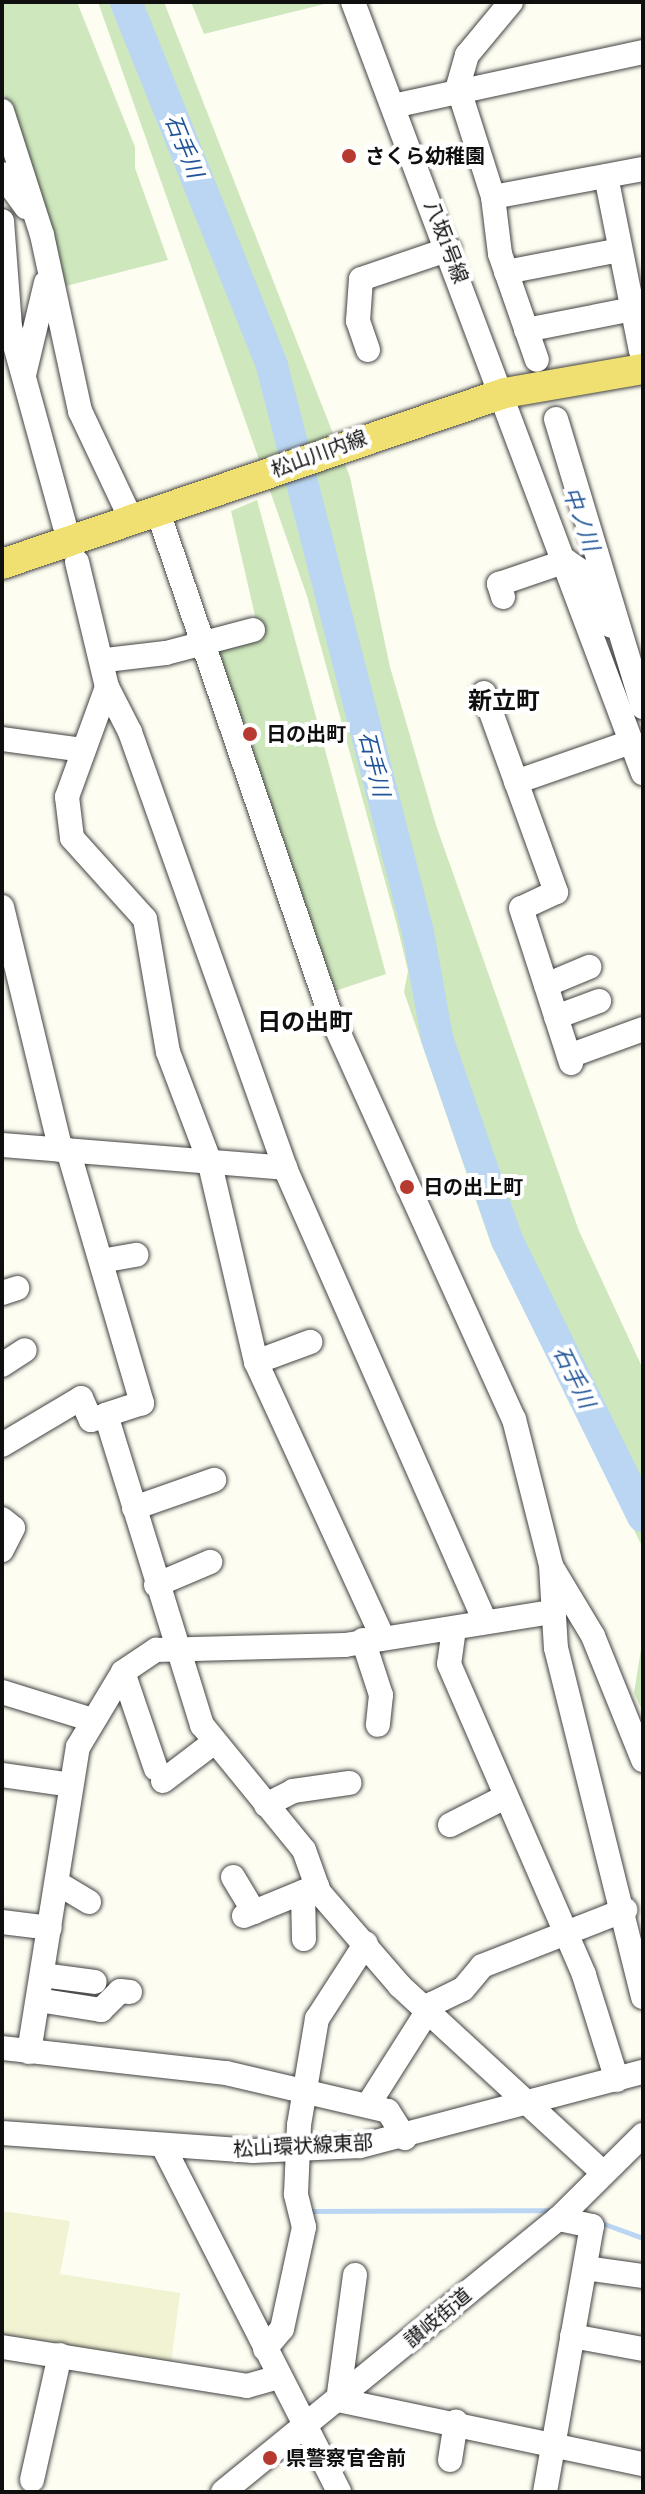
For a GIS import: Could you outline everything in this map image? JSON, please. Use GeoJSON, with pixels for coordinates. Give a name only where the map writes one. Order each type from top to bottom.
{"type":"FeatureCollection","features":[{"type":"Feature","properties":{"kind":"main road","name":"松山川内線"},"geometry":{"type":"LineString","coordinates":[[2,564],[145,517],[353,441],[505,393],[642,360]]}},
{"type":"Feature","properties":{"kind":"street","name":"八坂1号線"},"geometry":{"type":"LineString","coordinates":[[353,2],[505,393],[643,773]]}},
{"type":"Feature","properties":{"kind":"street"},"geometry":{"type":"LineString","coordinates":[[511,2],[467,55],[458,87],[493,197],[506,272],[537,360]]}},
{"type":"Feature","properties":{"kind":"street"},"geometry":{"type":"LineString","coordinates":[[393,106],[458,87],[643,52]]}},
{"type":"Feature","properties":{"kind":"street"},"geometry":{"type":"LineString","coordinates":[[2,111],[42,235],[80,411],[145,517],[203,644],[330,1014],[514,1419],[551,1565],[552,1612],[625,1910],[643,1997]]}},
{"type":"Feature","properties":{"kind":"street"},"geometry":{"type":"LineString","coordinates":[[493,197],[643,169]]}},
{"type":"Feature","properties":{"kind":"street"},"geometry":{"type":"LineString","coordinates":[[2,174],[42,235]]}},
{"type":"Feature","properties":{"kind":"street"},"geometry":{"type":"LineString","coordinates":[[606,176],[620,250],[638,308],[642,360]]}},
{"type":"Feature","properties":{"kind":"street"},"geometry":{"type":"LineString","coordinates":[[2,221],[10,327],[65,526]]}},
{"type":"Feature","properties":{"kind":"street"},"geometry":{"type":"LineString","coordinates":[[368,350],[358,321],[361,279],[449,249]]}},
{"type":"Feature","properties":{"kind":"street"},"geometry":{"type":"LineString","coordinates":[[506,272],[620,250]]}},
{"type":"Feature","properties":{"kind":"street"},"geometry":{"type":"LineString","coordinates":[[24,375],[49,272]]}},
{"type":"Feature","properties":{"kind":"street"},"geometry":{"type":"LineString","coordinates":[[526,330],[638,308]]}},
{"type":"Feature","properties":{"kind":"street"},"geometry":{"type":"LineString","coordinates":[[556,419],[638,670],[643,707]]}},
{"type":"Feature","properties":{"kind":"street"},"geometry":{"type":"LineString","coordinates":[[503,597],[499,584],[566,561],[584,573],[638,670]]}},
{"type":"Feature","properties":{"kind":"street"},"geometry":{"type":"LineString","coordinates":[[77,562],[106,660],[107,687],[67,797],[72,838],[145,919],[168,1052],[209,1160],[256,1362],[372,1638],[381,1695],[378,1725]]}},
{"type":"Feature","properties":{"kind":"street"},"geometry":{"type":"LineString","coordinates":[[106,660],[203,644],[253,630]]}},
{"type":"Feature","properties":{"kind":"street"},"geometry":{"type":"LineString","coordinates":[[107,687],[130,732],[285,1168],[485,1621]]}},
{"type":"Feature","properties":{"kind":"street"},"geometry":{"type":"LineString","coordinates":[[484,693],[556,892],[521,908],[570,1059],[643,1029]]}},
{"type":"Feature","properties":{"kind":"street"},"geometry":{"type":"LineString","coordinates":[[2,739],[83,750]]}},
{"type":"Feature","properties":{"kind":"street"},"geometry":{"type":"LineString","coordinates":[[516,782],[631,742]]}},
{"type":"Feature","properties":{"kind":"street"},"geometry":{"type":"LineString","coordinates":[[2,907],[64,1150],[101,1261],[142,1403],[91,1420],[81,1398],[2,1445]]}},
{"type":"Feature","properties":{"kind":"street"},"geometry":{"type":"LineString","coordinates":[[546,985],[589,967]]}},
{"type":"Feature","properties":{"kind":"street"},"geometry":{"type":"LineString","coordinates":[[556,1017],[599,1001]]}},
{"type":"Feature","properties":{"kind":"street"},"geometry":{"type":"LineString","coordinates":[[2,1145],[285,1168]]}},
{"type":"Feature","properties":{"kind":"street"},"geometry":{"type":"LineString","coordinates":[[101,1261],[136,1255]]}},
{"type":"Feature","properties":{"kind":"street"},"geometry":{"type":"LineString","coordinates":[[256,1362],[310,1342]]}},
{"type":"Feature","properties":{"kind":"street"},"geometry":{"type":"LineString","coordinates":[[2,1365],[25,1350]]}},
{"type":"Feature","properties":{"kind":"street"},"geometry":{"type":"LineString","coordinates":[[106,1415],[175,1648],[213,1743],[304,1850],[310,1889],[304,1939]]}},
{"type":"Feature","properties":{"kind":"street"},"geometry":{"type":"LineString","coordinates":[[134,1508],[214,1480]]}},
{"type":"Feature","properties":{"kind":"street"},"geometry":{"type":"LineString","coordinates":[[2,1519],[13,1528],[2,1550]]}},
{"type":"Feature","properties":{"kind":"street"},"geometry":{"type":"LineString","coordinates":[[156,1585],[210,1562]]}},
{"type":"Feature","properties":{"kind":"street"},"geometry":{"type":"LineString","coordinates":[[551,1565],[593,1636],[643,1760]]}},
{"type":"Feature","properties":{"kind":"street"},"geometry":{"type":"LineString","coordinates":[[29,2052],[59,1884],[71,1785],[89,1719],[123,1672],[143,1655],[175,1648],[372,1638],[454,1629],[485,1621],[552,1612]]}},
{"type":"Feature","properties":{"kind":"street"},"geometry":{"type":"LineString","coordinates":[[454,1629],[449,1664],[503,1798],[564,1933],[617,2080]]}},
{"type":"Feature","properties":{"kind":"street"},"geometry":{"type":"LineString","coordinates":[[123,1672],[160,1775],[213,1743]]}},
{"type":"Feature","properties":{"kind":"street"},"geometry":{"type":"LineString","coordinates":[[2,1692],[89,1719]]}},
{"type":"Feature","properties":{"kind":"street"},"geometry":{"type":"LineString","coordinates":[[2,1775],[71,1785]]}},
{"type":"Feature","properties":{"kind":"street"},"geometry":{"type":"LineString","coordinates":[[266,1805],[293,1791],[349,1783]]}},
{"type":"Feature","properties":{"kind":"street"},"geometry":{"type":"LineString","coordinates":[[450,1825],[503,1798]]}},
{"type":"Feature","properties":{"kind":"street"},"geometry":{"type":"LineString","coordinates":[[233,1877],[249,1914],[310,1889]]}},
{"type":"Feature","properties":{"kind":"street"},"geometry":{"type":"LineString","coordinates":[[59,1884],[89,1902]]}},
{"type":"Feature","properties":{"kind":"street"},"geometry":{"type":"LineString","coordinates":[[310,1889],[366,1943],[425,2009],[602,2172]]}},
{"type":"Feature","properties":{"kind":"street"},"geometry":{"type":"LineString","coordinates":[[368,2105],[425,2009],[463,1989],[482,1966],[625,1910]]}},
{"type":"Feature","properties":{"kind":"street"},"geometry":{"type":"LineString","coordinates":[[2,1922],[50,1928]]}},
{"type":"Feature","properties":{"kind":"street"},"geometry":{"type":"LineString","coordinates":[[265,2349],[282,2329],[304,2227],[296,2194],[317,2019],[366,1943]]}},
{"type":"Feature","properties":{"kind":"street"},"geometry":{"type":"LineString","coordinates":[[42,1975],[95,1982]]}},
{"type":"Feature","properties":{"kind":"street"},"geometry":{"type":"LineString","coordinates":[[38,2000],[101,2010],[120,1991],[130,1992]]}},
{"type":"Feature","properties":{"kind":"street"},"geometry":{"type":"LineString","coordinates":[[2,2048],[198,2067],[388,2111],[405,2138]]}},
{"type":"Feature","properties":{"kind":"street","name":"松山環状線東部"},"geometry":{"type":"LineString","coordinates":[[2,2133],[163,2146],[300,2150],[405,2138],[532,2107],[643,2072]]}},
{"type":"Feature","properties":{"kind":"street","name":"讃岐街道"},"geometry":{"type":"LineString","coordinates":[[223,2492],[558,2219],[602,2172],[643,2135]]}},
{"type":"Feature","properties":{"kind":"street"},"geometry":{"type":"LineString","coordinates":[[163,2146],[339,2492]]}},
{"type":"Feature","properties":{"kind":"street"},"geometry":{"type":"LineString","coordinates":[[545,2492],[592,2226],[558,2219]]}},
{"type":"Feature","properties":{"kind":"street"},"geometry":{"type":"LineString","coordinates":[[585,2268],[643,2276]]}},
{"type":"Feature","properties":{"kind":"street"},"geometry":{"type":"LineString","coordinates":[[355,2275],[338,2400],[456,2421],[643,2464]]}},
{"type":"Feature","properties":{"kind":"street"},"geometry":{"type":"LineString","coordinates":[[572,2336],[643,2349]]}},
{"type":"Feature","properties":{"kind":"street"},"geometry":{"type":"LineString","coordinates":[[2,2347],[247,2386],[278,2377]]}},
{"type":"Feature","properties":{"kind":"street"},"geometry":{"type":"LineString","coordinates":[[32,2480],[60,2355]]}},
{"type":"Feature","properties":{"kind":"street"},"geometry":{"type":"LineString","coordinates":[[450,2460],[456,2421]]}},
{"type":"Feature","properties":{"kind":"street"},"geometry":{"type":"LineString","coordinates":[[253,2492],[258,2464]]}},
{"type":"Feature","properties":{"kind":"green space"},"geometry":{"type":"Polygon","coordinates":[[[2,2],[77,2],[135,147],[135,168],[168,260],[62,287],[2,87],[2,2]]]}},
{"type":"Feature","properties":{"kind":"green space"},"geometry":{"type":"Polygon","coordinates":[[[98,2],[164,2],[350,477],[390,667],[436,825],[579,1231],[643,1369],[643,1548],[491,1244],[404,992],[408,971],[397,925],[307,596],[98,2]]]}},
{"type":"Feature","properties":{"kind":"green space"},"geometry":{"type":"Polygon","coordinates":[[[191,2],[333,2],[204,34],[191,2]]]}},
{"type":"Feature","properties":{"kind":"green space"},"geometry":{"type":"Polygon","coordinates":[[[257,500],[386,974],[332,992],[213,644],[259,633],[231,511],[257,500]]]}},
{"type":"Feature","properties":{"kind":"green space"},"geometry":{"type":"Polygon","coordinates":[[[643,1637],[643,1712],[634,1693],[643,1637]]]}},
{"type":"Feature","properties":{"kind":"green space"},"geometry":{"type":"Polygon","coordinates":[[[2,2211],[70,2221],[60,2274],[180,2293],[171,2364],[2,2341],[2,2211]]]}},
{"type":"Feature","properties":{"kind":"waterway","name":"石手川"},"geometry":{"type":"LineString","coordinates":[[126,2],[272,366],[418,932],[437,1038],[507,1240],[643,1516]]}},
{"type":"Feature","properties":{"kind":"waterway"},"geometry":{"type":"LineString","coordinates":[[309,2211],[550,2210]]}},
{"type":"Feature","properties":{"kind":"waterway"},"geometry":{"type":"LineString","coordinates":[[599,2222],[643,2238]]}},
{"type":"Feature","properties":{"kind":"place","name":"さくら幼稚園"},"geometry":{"type":"Point","coordinates":[349,156]}},
{"type":"Feature","properties":{"kind":"place","name":"日の出町"},"geometry":{"type":"Point","coordinates":[250,734]}},
{"type":"Feature","properties":{"kind":"place","name":"日の出上町"},"geometry":{"type":"Point","coordinates":[407,1187]}},
{"type":"Feature","properties":{"kind":"place","name":"県警察官舎前"},"geometry":{"type":"Point","coordinates":[270,2458]}},
{"type":"Feature","properties":{"kind":"district","name":"新立町"},"geometry":{"type":"Point","coordinates":[504,701]}},
{"type":"Feature","properties":{"kind":"district","name":"日の出町"},"geometry":{"type":"Point","coordinates":[305,1022]}},
{"type":"Feature","properties":{"kind":"water label","name":"中ノ川"},"geometry":{"type":"Point","coordinates":[581,519]}}]}
